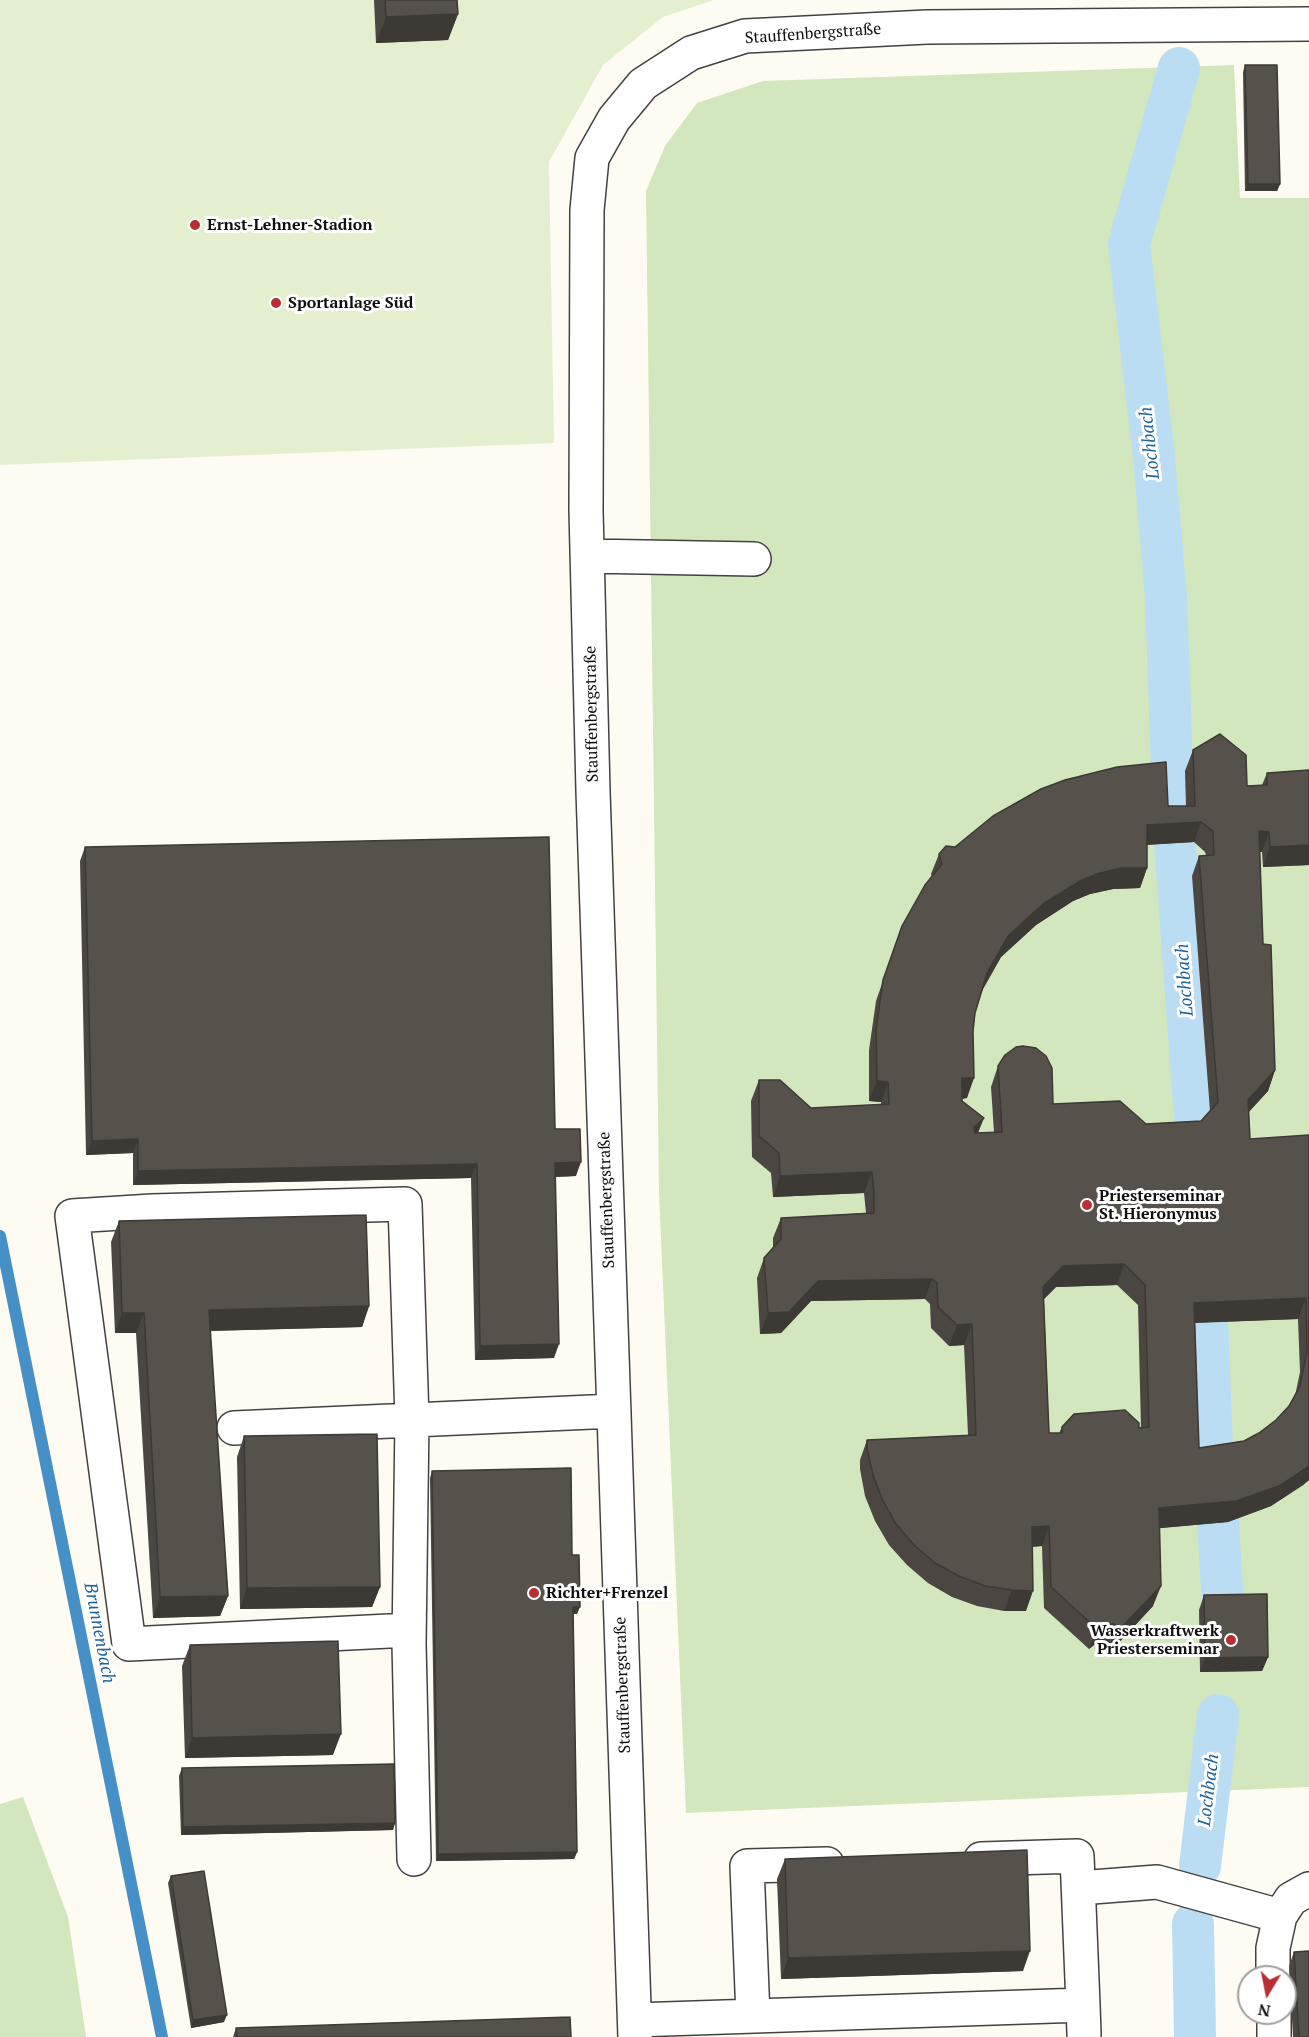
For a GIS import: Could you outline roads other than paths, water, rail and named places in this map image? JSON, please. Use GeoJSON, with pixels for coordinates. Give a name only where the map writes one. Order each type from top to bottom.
{"type":"FeatureCollection","features":[{"type":"Feature","properties":{"kind":"street","name":"Stauffenbergstraße"},"geometry":{"type":"LineString","coordinates":[[635,2028],[594,802],[586,470],[587,210],[592,158],[614,119],[643,84],[691,53],[745,36],[927,27],[1309,24]]}},
{"type":"Feature","properties":{"kind":"street"},"geometry":{"type":"LineString","coordinates":[[588,556],[754,560]]}},
{"type":"Feature","properties":{"kind":"street"},"geometry":{"type":"LineString","coordinates":[[409,1630],[129,1644],[72,1216],[152,1211],[405,1204],[412,1419],[409,1630],[414,1859]]}},
{"type":"Feature","properties":{"kind":"street"},"geometry":{"type":"LineString","coordinates":[[234,1428],[614,1412]]}},
{"type":"Feature","properties":{"kind":"street"},"geometry":{"type":"LineString","coordinates":[[635,2028],[753,2016],[1083,2020],[1077,1856],[948,1860]]}},
{"type":"Feature","properties":{"kind":"street"},"geometry":{"type":"LineString","coordinates":[[753,2016],[747,1866],[854,1863]]}},
{"type":"Feature","properties":{"kind":"street"},"geometry":{"type":"LineString","coordinates":[[1079,1888],[1157,1882],[1280,1916]]}},
{"type":"Feature","properties":{"kind":"street"},"geometry":{"type":"LineString","coordinates":[[1273,1965],[1273,1948],[1280,1916],[1291,1899],[1309,1889]]}},
{"type":"Feature","properties":{"kind":"waterway","name":"Lochbach"},"geometry":{"type":"LineString","coordinates":[[1174,826],[1166,598],[1154,457],[1129,244],[1179,68]]}},
{"type":"Feature","properties":{"kind":"waterway","name":"Lochbach"},"geometry":{"type":"LineString","coordinates":[[1175,843],[1195,1118]]}},
{"type":"Feature","properties":{"kind":"waterway","name":"Brunnenbach"},"geometry":{"type":"LineString","coordinates":[[0,1236],[162,2037]]}},
{"type":"Feature","properties":{"kind":"waterway","name":"Lochbach"},"geometry":{"type":"LineString","coordinates":[[1207,1321],[1212,1447]]}},
{"type":"Feature","properties":{"kind":"waterway","name":"Lochbach"},"geometry":{"type":"LineString","coordinates":[[1218,1523],[1223,1604]]}},
{"type":"Feature","properties":{"kind":"waterway","name":"Lochbach"},"geometry":{"type":"LineString","coordinates":[[1200,1866],[1218,1715]]}},
{"type":"Feature","properties":{"kind":"waterway","name":"Lochbach"},"geometry":{"type":"LineString","coordinates":[[1193,1924],[1195,2037]]}},
{"type":"Feature","properties":{"kind":"place","name":"Ernst-Lehner-Stadion"},"geometry":{"type":"Point","coordinates":[195,225]}},
{"type":"Feature","properties":{"kind":"place","name":"Sportanlage Süd"},"geometry":{"type":"Point","coordinates":[276,303]}},
{"type":"Feature","properties":{"kind":"place","name":"Priesterseminar St. Hieronymus"},"geometry":{"type":"Point","coordinates":[1087,1205]}},
{"type":"Feature","properties":{"kind":"place","name":"Richter+Frenzel"},"geometry":{"type":"Point","coordinates":[534,1593]}},
{"type":"Feature","properties":{"kind":"place","name":"Wasserkraftwerk Priesterseminar"},"geometry":{"type":"Point","coordinates":[1231,1640]}}]}
